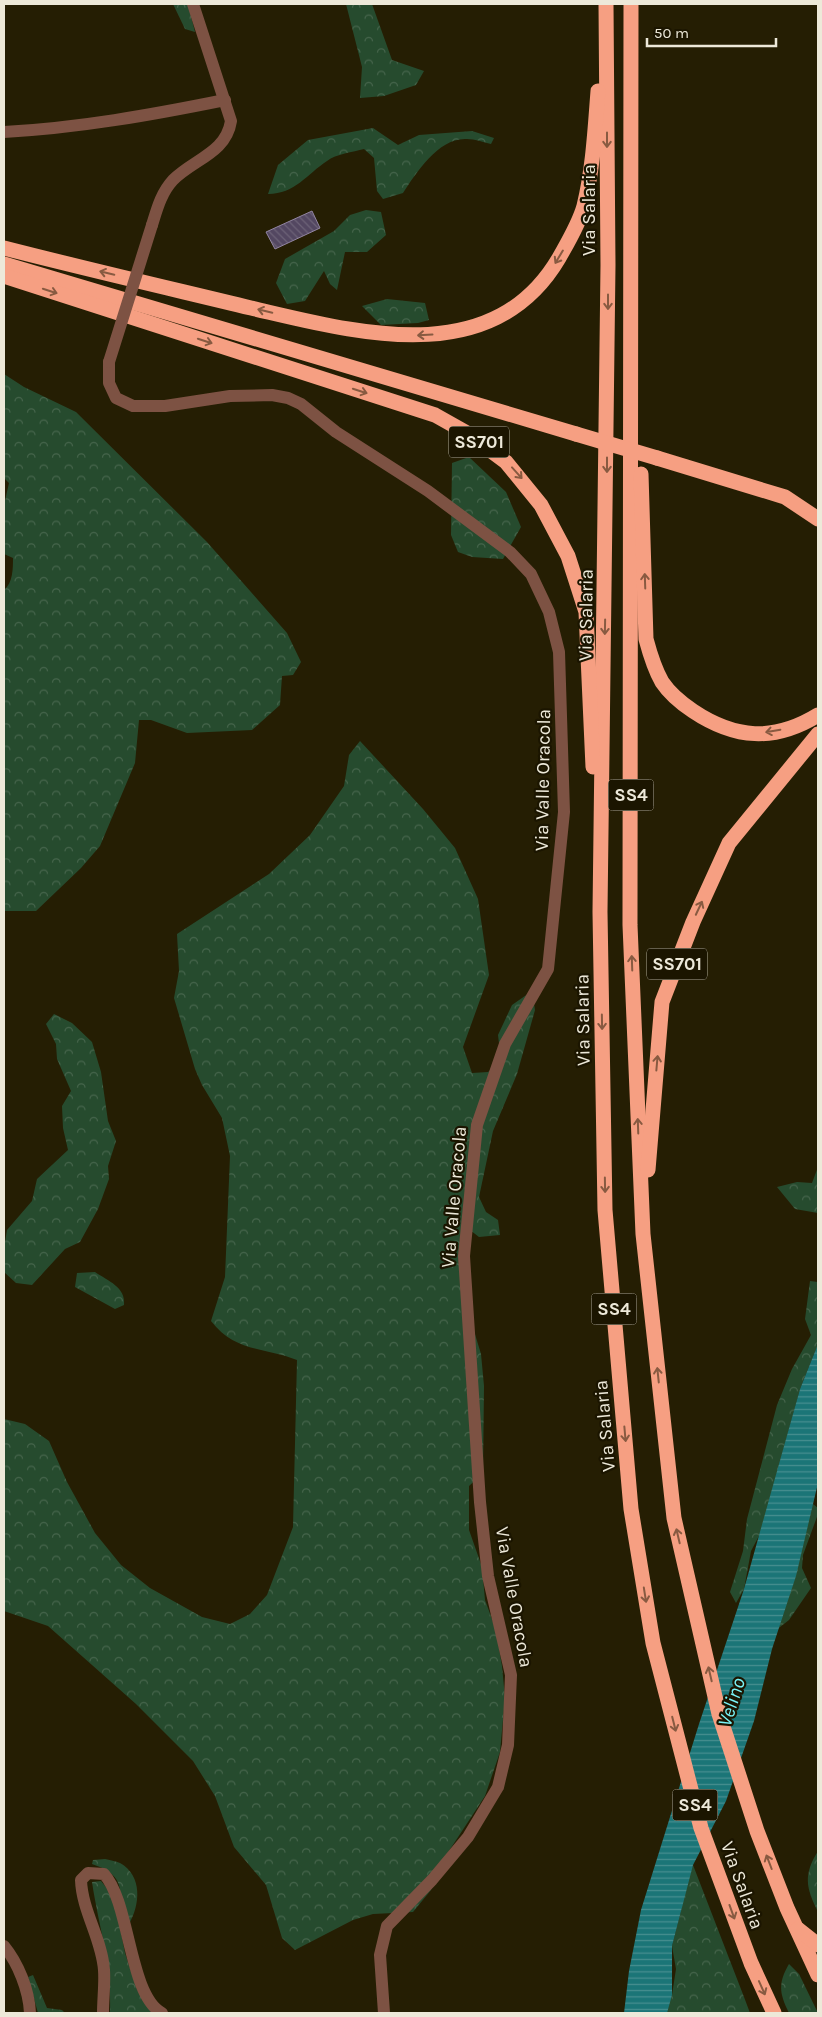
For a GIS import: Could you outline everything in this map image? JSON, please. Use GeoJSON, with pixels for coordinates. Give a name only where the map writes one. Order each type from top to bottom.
{"type":"FeatureCollection","features":[{"type":"Feature","properties":{"kind":"highway","name":"Via Salaria"},"geometry":{"type":"LineString","coordinates":[[606,4],[608,265],[600,912],[605,1210],[631,1509],[653,1643],[701,1828],[751,1963],[774,2013]]}},
{"type":"Feature","properties":{"kind":"highway"},"geometry":{"type":"LineString","coordinates":[[4,248],[315,323],[362,332],[402,336],[430,335],[458,332],[485,323],[511,309],[537,288],[553,268],[570,238],[584,207],[592,158],[606,4]]}},
{"type":"Feature","properties":{"kind":"highway","name":"Via Salaria"},"geometry":{"type":"LineString","coordinates":[[631,4],[630,925],[643,1234],[674,1518],[688,1583],[720,1714],[757,1831],[787,1908],[818,1976]]}},
{"type":"Feature","properties":{"kind":"highway"},"geometry":{"type":"LineString","coordinates":[[630,236],[639,385],[646,639],[652,662],[663,683],[679,702],[727,731],[754,734],[777,732],[818,715]]}},
{"type":"Feature","properties":{"kind":"highway","name":"SS701"},"geometry":{"type":"LineString","coordinates":[[4,264],[785,497],[818,519]]}},
{"type":"Feature","properties":{"kind":"highway","name":"SS701"},"geometry":{"type":"LineString","coordinates":[[4,276],[435,415],[467,434],[506,462],[526,483],[556,530],[568,556],[586,612],[600,912]]}},
{"type":"Feature","properties":{"kind":"highway","name":"SS701"},"geometry":{"type":"LineString","coordinates":[[643,1234],[662,1002],[693,922],[729,843],[818,734]]}},
{"type":"Feature","properties":{"kind":"highway"},"geometry":{"type":"LineString","coordinates":[[797,1928],[818,1944]]}},
{"type":"Feature","properties":{"kind":"street"},"geometry":{"type":"LineString","coordinates":[[4,132],[53,130],[156,114],[225,100],[193,4]]}},
{"type":"Feature","properties":{"kind":"street","name":"Via Valle Oracola"},"geometry":{"type":"LineString","coordinates":[[225,100],[231,121],[229,135],[219,146],[173,180],[160,198],[109,362],[109,383],[116,398],[133,406],[165,406],[230,396],[272,395],[288,398],[301,404],[336,432],[428,491],[510,552],[531,574],[546,604],[560,652],[564,812],[548,970],[505,1044],[477,1125],[464,1256],[481,1511],[488,1576],[511,1675],[508,1745],[498,1787],[468,1837],[432,1880],[387,1926],[380,1955],[384,2013]]}},
{"type":"Feature","properties":{"kind":"street"},"geometry":{"type":"LineString","coordinates":[[103,2013],[104,1970],[90,1916],[81,1894],[81,1880],[88,1873],[104,1874],[113,1884],[132,1957],[147,1996],[162,2013]]}},
{"type":"Feature","properties":{"kind":"street"},"geometry":{"type":"LineString","coordinates":[[4,1946],[14,1957],[24,1985],[30,2013]]}},
{"type":"Feature","properties":{"kind":"green space"},"geometry":{"type":"Polygon","coordinates":[[[173,4],[188,4],[195,32],[185,29],[173,4]]]}},
{"type":"Feature","properties":{"kind":"green space"},"geometry":{"type":"Polygon","coordinates":[[[346,4],[372,4],[392,60],[424,71],[416,85],[384,96],[360,98],[362,67],[346,4]]]}},
{"type":"Feature","properties":{"kind":"green space"},"geometry":{"type":"Polygon","coordinates":[[[373,128],[398,145],[419,135],[472,131],[494,138],[491,144],[467,139],[447,144],[429,158],[403,193],[383,199],[377,191],[374,158],[364,149],[331,159],[286,191],[268,194],[278,165],[308,140],[373,128]]]}},
{"type":"Feature","properties":{"kind":"green space"},"geometry":{"type":"Polygon","coordinates":[[[366,210],[381,212],[386,235],[367,252],[345,252],[337,290],[330,284],[324,271],[305,301],[287,304],[276,283],[285,259],[334,231],[350,215],[366,210]]]}},
{"type":"Feature","properties":{"kind":"green space"},"geometry":{"type":"Polygon","coordinates":[[[387,299],[425,303],[429,320],[418,323],[381,325],[362,306],[387,299]]]}},
{"type":"Feature","properties":{"kind":"green space"},"geometry":{"type":"Polygon","coordinates":[[[4,374],[24,387],[76,412],[207,542],[287,633],[301,662],[293,675],[282,676],[280,705],[252,730],[187,733],[151,720],[139,720],[135,763],[100,846],[81,868],[36,911],[4,911],[4,590],[11,579],[13,558],[4,554],[4,505],[9,483],[4,478],[4,374]]]}},
{"type":"Feature","properties":{"kind":"green space"},"geometry":{"type":"Polygon","coordinates":[[[469,457],[506,492],[521,527],[503,559],[472,557],[458,552],[451,535],[452,463],[469,457]]]}},
{"type":"Feature","properties":{"kind":"green space"},"geometry":{"type":"Polygon","coordinates":[[[360,741],[423,809],[455,848],[478,899],[489,975],[463,1047],[472,1073],[488,1072],[501,1060],[498,1035],[512,1005],[532,991],[535,1010],[517,1074],[493,1131],[479,1197],[486,1212],[498,1220],[500,1235],[479,1237],[470,1230],[468,1311],[481,1354],[484,1386],[483,1473],[469,1486],[469,1530],[482,1567],[485,1600],[496,1630],[505,1698],[500,1752],[485,1796],[443,1860],[431,1890],[413,1912],[373,1914],[353,1920],[295,1950],[282,1938],[266,1885],[234,1847],[215,1796],[193,1761],[136,1704],[48,1626],[4,1611],[4,1419],[25,1424],[49,1441],[67,1482],[95,1533],[121,1565],[150,1588],[202,1617],[230,1624],[250,1614],[267,1595],[293,1527],[297,1360],[240,1344],[220,1331],[211,1321],[225,1277],[230,1156],[222,1118],[202,1085],[195,1069],[174,998],[179,971],[177,934],[269,874],[310,835],[344,786],[349,755],[360,741]]]}},
{"type":"Feature","properties":{"kind":"green space"},"geometry":{"type":"Polygon","coordinates":[[[54,1014],[72,1023],[92,1042],[101,1072],[108,1121],[116,1141],[108,1166],[109,1179],[98,1209],[80,1242],[65,1249],[32,1285],[16,1283],[4,1272],[4,1248],[7,1230],[32,1201],[37,1179],[68,1150],[63,1128],[62,1106],[71,1091],[57,1059],[56,1044],[46,1024],[54,1014]]]}},
{"type":"Feature","properties":{"kind":"green space"},"geometry":{"type":"Polygon","coordinates":[[[818,1167],[818,1213],[795,1209],[777,1187],[797,1182],[812,1183],[818,1167]]]}},
{"type":"Feature","properties":{"kind":"green space"},"geometry":{"type":"Polygon","coordinates":[[[95,1272],[119,1289],[124,1299],[124,1305],[115,1309],[75,1287],[77,1273],[95,1272]]]}},
{"type":"Feature","properties":{"kind":"green space"},"geometry":{"type":"Polygon","coordinates":[[[810,1281],[818,1282],[818,1344],[800,1389],[761,1532],[751,1551],[744,1589],[736,1603],[730,1592],[743,1551],[747,1519],[777,1405],[792,1369],[811,1335],[805,1319],[810,1281]]]}},
{"type":"Feature","properties":{"kind":"green space"},"geometry":{"type":"Polygon","coordinates":[[[813,1504],[818,1508],[818,1514],[803,1555],[802,1568],[811,1588],[789,1620],[771,1634],[803,1523],[813,1504]]]}},
{"type":"Feature","properties":{"kind":"green space"},"geometry":{"type":"Polygon","coordinates":[[[818,1851],[818,1912],[811,1896],[808,1875],[818,1851]]]}},
{"type":"Feature","properties":{"kind":"green space"},"geometry":{"type":"Polygon","coordinates":[[[105,1859],[118,1862],[133,1875],[136,1883],[137,1900],[129,1924],[120,1915],[121,1896],[115,1877],[92,1864],[93,1860],[105,1859]]]}},
{"type":"Feature","properties":{"kind":"green space"},"geometry":{"type":"Polygon","coordinates":[[[693,1865],[750,2013],[663,2013],[672,1995],[676,1969],[672,1946],[682,1907],[681,1888],[693,1865]]]}},
{"type":"Feature","properties":{"kind":"green space"},"geometry":{"type":"Polygon","coordinates":[[[101,1881],[114,1897],[125,1953],[137,1989],[152,2013],[110,2013],[107,1962],[92,1882],[101,1881]]]}},
{"type":"Feature","properties":{"kind":"green space"},"geometry":{"type":"Polygon","coordinates":[[[789,1964],[799,1974],[818,2013],[789,2013],[783,2000],[781,1988],[783,1977],[789,1964]]]}},
{"type":"Feature","properties":{"kind":"green space"},"geometry":{"type":"Polygon","coordinates":[[[33,1975],[47,2008],[62,2010],[65,2013],[38,2013],[28,1977],[33,1975]]]}},
{"type":"Feature","properties":{"kind":"water","name":"Velino"},"geometry":{"type":"Polygon","coordinates":[[[818,1344],[818,1483],[796,1576],[772,1649],[754,1721],[726,1801],[693,1865],[672,1946],[672,1995],[667,2013],[624,2013],[629,1971],[641,1910],[699,1724],[744,1589],[800,1389],[818,1344]]]}},
{"type":"Feature","properties":{"kind":"building"},"geometry":{"type":"Polygon","coordinates":[[[312,211],[320,228],[275,249],[266,232],[312,211]]]}}]}
